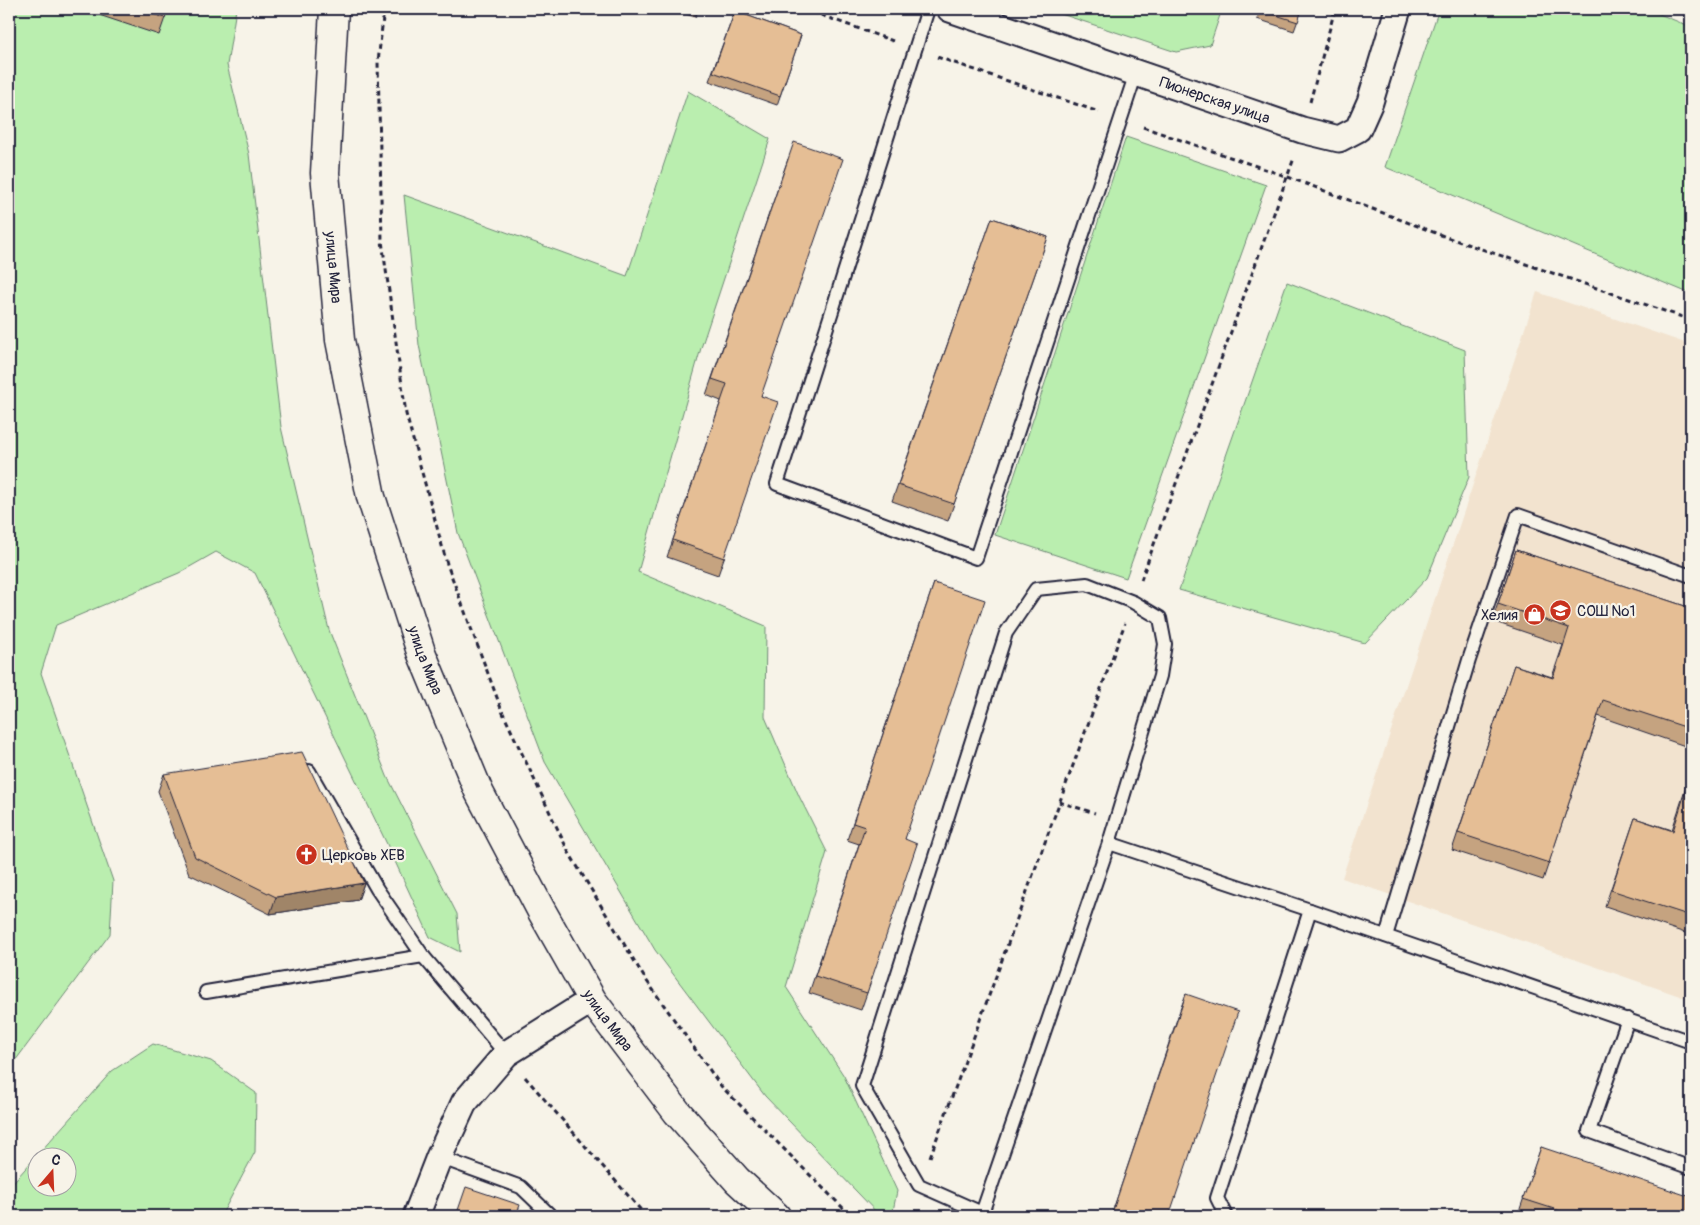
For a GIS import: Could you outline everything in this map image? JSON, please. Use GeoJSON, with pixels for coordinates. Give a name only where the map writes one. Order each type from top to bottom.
{"type":"FeatureCollection","features":[{"type":"Feature","properties":{"kind":"main road","name":"улица Мира"},"geometry":{"type":"LineString","coordinates":[[334,9],[325,173],[340,340],[372,497],[421,652],[479,792],[541,910],[592,1000],[677,1112],[737,1180],[776,1216]]}},
{"type":"Feature","properties":{"kind":"street","name":"Пионерская улица"},"geometry":{"type":"LineString","coordinates":[[950,9],[1302,130],[1339,139],[1358,129],[1370,102],[1398,9]]}},
{"type":"Feature","properties":{"kind":"street"},"geometry":{"type":"LineString","coordinates":[[416,1216],[438,1157],[464,1103],[506,1054],[592,1000]]}},
{"type":"Feature","properties":{"kind":"lane"},"geometry":{"type":"LineString","coordinates":[[928,9],[777,484],[976,558],[1136,73]]}},
{"type":"Feature","properties":{"kind":"lane"},"geometry":{"type":"LineString","coordinates":[[1386,936],[1469,660],[1518,514],[1691,576]]}},
{"type":"Feature","properties":{"kind":"lane"},"geometry":{"type":"LineString","coordinates":[[1087,584],[1133,602],[1160,618],[1164,644],[1160,676],[1109,843],[981,1214],[920,1185],[862,1086],[1006,633],[1036,589],[1087,584]]}},
{"type":"Feature","properties":{"kind":"lane"},"geometry":{"type":"LineString","coordinates":[[301,756],[378,889],[423,956],[506,1054]]}},
{"type":"Feature","properties":{"kind":"lane"},"geometry":{"type":"LineString","coordinates":[[1109,843],[1310,910],[1691,1042]]}},
{"type":"Feature","properties":{"kind":"lane"},"geometry":{"type":"LineString","coordinates":[[1226,1216],[1217,1198],[1310,910]]}},
{"type":"Feature","properties":{"kind":"lane"},"geometry":{"type":"LineString","coordinates":[[206,992],[423,956]]}},
{"type":"Feature","properties":{"kind":"lane"},"geometry":{"type":"LineString","coordinates":[[1628,1020],[1589,1131],[1691,1168]]}},
{"type":"Feature","properties":{"kind":"lane"},"geometry":{"type":"LineString","coordinates":[[438,1157],[521,1187],[551,1216]]}},
{"type":"Feature","properties":{"kind":"path"},"geometry":{"type":"LineString","coordinates":[[384,9],[378,62],[382,241],[406,414],[447,564],[502,711],[568,851],[644,977],[721,1086],[850,1216]]}},
{"type":"Feature","properties":{"kind":"path"},"geometry":{"type":"LineString","coordinates":[[804,9],[1288,177],[1449,238],[1691,320]]}},
{"type":"Feature","properties":{"kind":"path"},"geometry":{"type":"LineString","coordinates":[[506,1054],[646,1216]]}},
{"type":"Feature","properties":{"kind":"shaded area","name":"СОШ №1"},"geometry":{"type":"Polygon","coordinates":[[[1537,292],[1691,345],[1691,1000],[1342,878],[1537,292]]]}},
{"type":"Feature","properties":{"kind":"green space"},"geometry":{"type":"Polygon","coordinates":[[[9,9],[236,9],[227,65],[249,154],[281,427],[329,630],[387,776],[457,914],[460,952],[430,937],[386,842],[255,573],[216,552],[179,573],[56,625],[41,673],[113,881],[110,934],[9,1069],[9,9]]]}},
{"type":"Feature","properties":{"kind":"green space"},"geometry":{"type":"Polygon","coordinates":[[[1046,9],[1222,9],[1210,45],[1176,52],[1046,9]]]}},
{"type":"Feature","properties":{"kind":"green space"},"geometry":{"type":"Polygon","coordinates":[[[1439,9],[1647,9],[1691,27],[1691,294],[1385,167],[1439,9]]]}},
{"type":"Feature","properties":{"kind":"green space"},"geometry":{"type":"Polygon","coordinates":[[[688,91],[770,139],[701,348],[638,572],[766,626],[765,717],[799,796],[827,852],[786,987],[844,1076],[897,1191],[892,1216],[880,1216],[765,1096],[655,950],[545,762],[458,533],[419,345],[404,195],[627,276],[688,91]]]}},
{"type":"Feature","properties":{"kind":"green space"},"geometry":{"type":"Polygon","coordinates":[[[1126,137],[1266,185],[1126,578],[995,535],[1126,137]]]}},
{"type":"Feature","properties":{"kind":"green space"},"geometry":{"type":"Polygon","coordinates":[[[1287,282],[1465,350],[1469,477],[1427,578],[1365,643],[1179,590],[1287,282]]]}},
{"type":"Feature","properties":{"kind":"green space"},"geometry":{"type":"Polygon","coordinates":[[[153,1044],[211,1061],[256,1093],[255,1152],[221,1216],[9,1216],[9,1187],[28,1166],[28,1198],[78,1198],[78,1148],[44,1148],[112,1071],[153,1044]]]}},
{"type":"Feature","properties":{"kind":"building"},"geometry":{"type":"Polygon","coordinates":[[[137,9],[168,9],[165,18],[137,9]]]}},
{"type":"Feature","properties":{"kind":"building"},"geometry":{"type":"Polygon","coordinates":[[[685,9],[699,9],[697,13],[685,9]]]}},
{"type":"Feature","properties":{"kind":"building"},"geometry":{"type":"Polygon","coordinates":[[[1261,9],[1302,9],[1298,22],[1261,9]]]}},
{"type":"Feature","properties":{"kind":"building"},"geometry":{"type":"Polygon","coordinates":[[[735,11],[801,35],[780,96],[713,72],[735,11]]]}},
{"type":"Feature","properties":{"kind":"building"},"geometry":{"type":"Polygon","coordinates":[[[794,142],[843,159],[761,396],[778,402],[724,558],[673,540],[727,384],[712,379],[794,142]]]}},
{"type":"Feature","properties":{"kind":"building"},"geometry":{"type":"Polygon","coordinates":[[[992,218],[1048,237],[954,504],[898,485],[992,218]]]}},
{"type":"Feature","properties":{"kind":"building"},"geometry":{"type":"Polygon","coordinates":[[[1516,550],[1691,608],[1691,729],[1603,700],[1549,863],[1458,833],[1514,665],[1553,678],[1569,628],[1498,604],[1516,550]]]}},
{"type":"Feature","properties":{"kind":"building"},"geometry":{"type":"Polygon","coordinates":[[[934,583],[985,600],[905,839],[917,844],[867,993],[815,976],[865,827],[853,823],[934,583]]]}},
{"type":"Feature","properties":{"kind":"building"},"geometry":{"type":"Polygon","coordinates":[[[302,752],[364,883],[276,897],[195,857],[164,774],[302,752]]]}},
{"type":"Feature","properties":{"kind":"building"},"geometry":{"type":"Polygon","coordinates":[[[1691,774],[1691,916],[1611,890],[1635,818],[1673,831],[1691,774]]]}},
{"type":"Feature","properties":{"kind":"building"},"geometry":{"type":"Polygon","coordinates":[[[1186,994],[1238,1012],[1169,1216],[1111,1216],[1186,994]]]}},
{"type":"Feature","properties":{"kind":"building"},"geometry":{"type":"Polygon","coordinates":[[[1541,1147],[1691,1197],[1691,1216],[1576,1216],[1523,1199],[1541,1147]]]}},
{"type":"Feature","properties":{"kind":"building"},"geometry":{"type":"Polygon","coordinates":[[[466,1187],[520,1205],[516,1216],[456,1216],[466,1187]]]}},
{"type":"Feature","properties":{"kind":"place","name":"СОШ №1"},"geometry":{"type":"Point","coordinates":[1561,611]}},
{"type":"Feature","properties":{"kind":"place","name":"Хелия"},"geometry":{"type":"Point","coordinates":[1534,615]}},
{"type":"Feature","properties":{"kind":"place","name":"Церковь ХЕВ"},"geometry":{"type":"Point","coordinates":[306,855]}}]}
